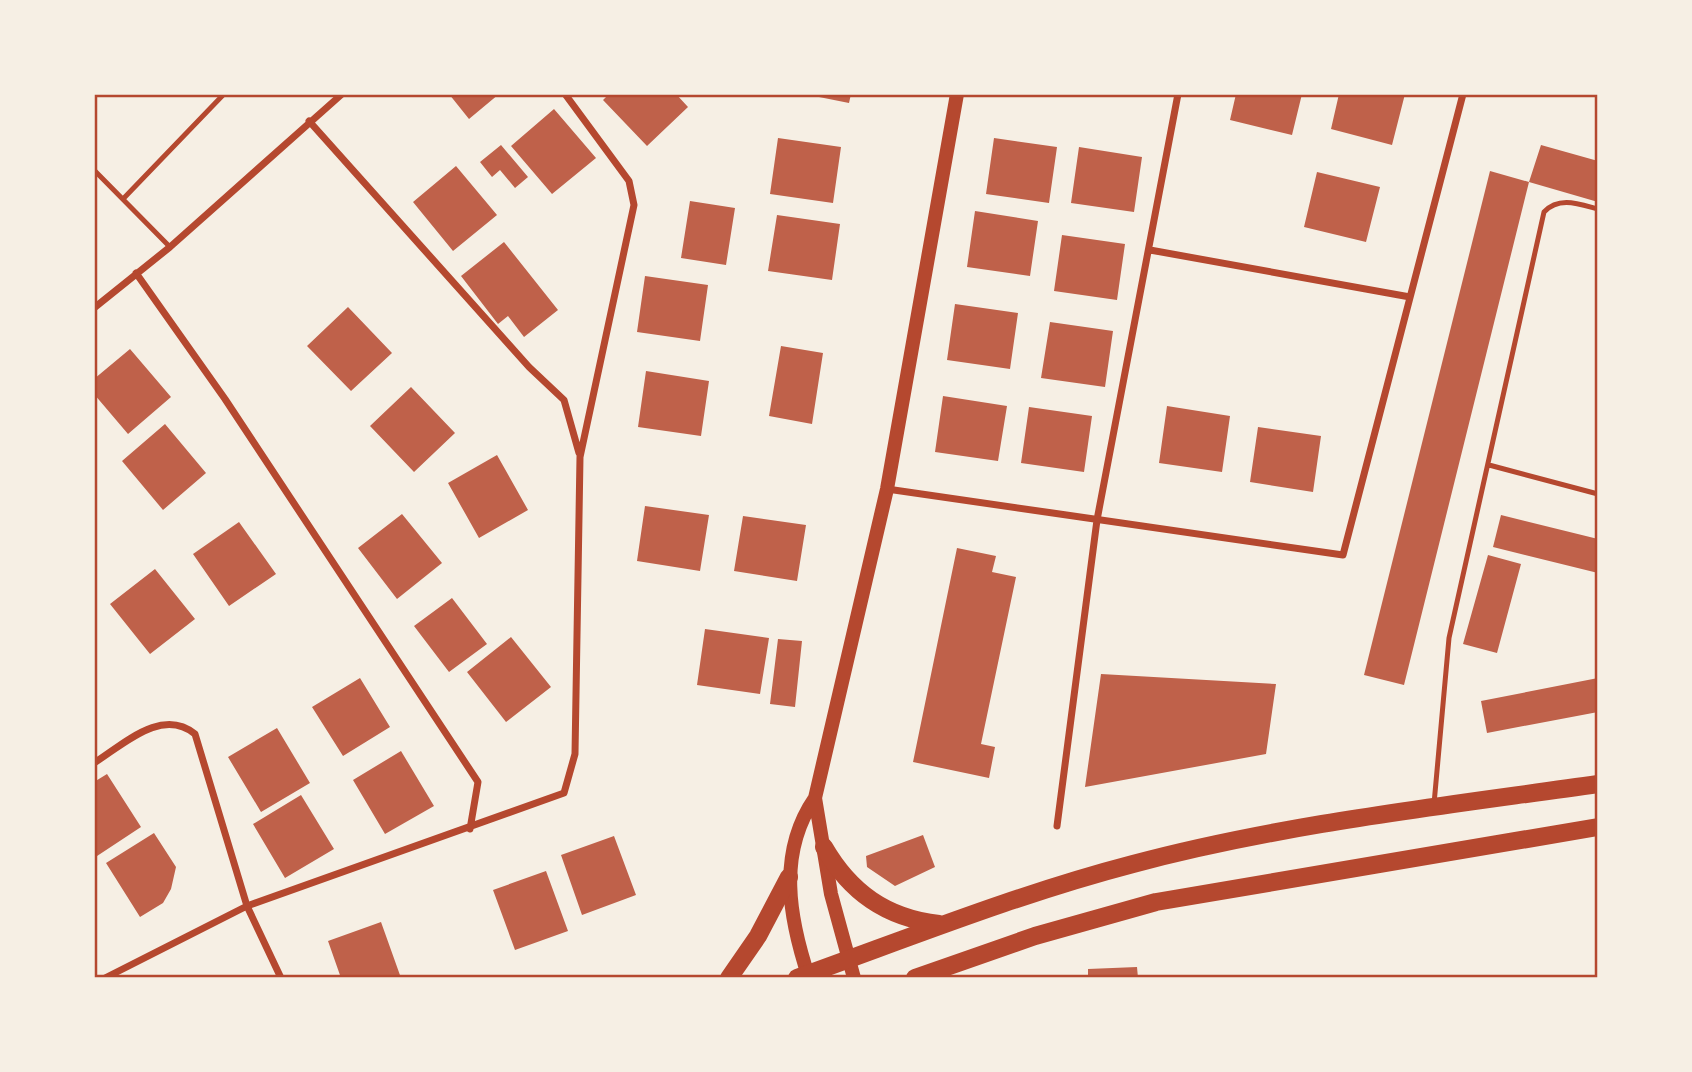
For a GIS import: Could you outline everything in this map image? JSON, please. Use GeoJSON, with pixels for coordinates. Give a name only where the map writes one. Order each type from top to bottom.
{"type":"FeatureCollection","features":[{"type":"Feature","properties":{"kind":"main road"},"geometry":{"type":"LineString","coordinates":[[957,94],[887,489],[815,798],[797,833],[789,877],[791,905],[805,976],[1050,887],[1135,863],[1222,844],[1434,807],[1598,784]]}},
{"type":"Feature","properties":{"kind":"main road"},"geometry":{"type":"LineString","coordinates":[[815,798],[847,959],[854,978]]}},
{"type":"Feature","properties":{"kind":"main road"},"geometry":{"type":"LineString","coordinates":[[915,978],[1035,936],[1156,902],[1598,827]]}},
{"type":"Feature","properties":{"kind":"main road"},"geometry":{"type":"LineString","coordinates":[[824,847],[853,887],[872,903],[906,918],[942,924]]}},
{"type":"Feature","properties":{"kind":"main road"},"geometry":{"type":"LineString","coordinates":[[729,978],[758,936],[789,877]]}},
{"type":"Feature","properties":{"kind":"street"},"geometry":{"type":"LineString","coordinates":[[94,308],[170,247],[342,94]]}},
{"type":"Feature","properties":{"kind":"street"},"geometry":{"type":"LineString","coordinates":[[105,978],[247,906],[470,829],[564,793],[572,774],[575,754],[580,457],[634,205],[629,181],[565,94]]}},
{"type":"Feature","properties":{"kind":"street"},"geometry":{"type":"LineString","coordinates":[[1057,827],[1097,520],[1178,94]]}},
{"type":"Feature","properties":{"kind":"street"},"geometry":{"type":"LineString","coordinates":[[887,489],[1343,555],[1463,94]]}},
{"type":"Feature","properties":{"kind":"street"},"geometry":{"type":"LineString","coordinates":[[309,121],[529,367],[564,400],[580,457]]}},
{"type":"Feature","properties":{"kind":"street"},"geometry":{"type":"LineString","coordinates":[[1150,250],[1410,297]]}},
{"type":"Feature","properties":{"kind":"street"},"geometry":{"type":"LineString","coordinates":[[136,273],[225,399],[478,782],[470,829]]}},
{"type":"Feature","properties":{"kind":"street"},"geometry":{"type":"LineString","coordinates":[[94,763],[156,724],[183,724],[195,734],[247,906],[281,978]]}},
{"type":"Feature","properties":{"kind":"lane"},"geometry":{"type":"LineString","coordinates":[[123,199],[224,94]]}},
{"type":"Feature","properties":{"kind":"lane"},"geometry":{"type":"LineString","coordinates":[[94,170],[170,247]]}},
{"type":"Feature","properties":{"kind":"lane"},"geometry":{"type":"LineString","coordinates":[[1434,807],[1449,638],[1545,212],[1551,206],[1563,202],[1598,209]]}},
{"type":"Feature","properties":{"kind":"lane"},"geometry":{"type":"LineString","coordinates":[[1489,465],[1598,494]]}},
{"type":"Feature","properties":{"kind":"building"},"geometry":{"type":"Polygon","coordinates":[[[449,94],[499,94],[469,119],[449,94]]]}},
{"type":"Feature","properties":{"kind":"building"},"geometry":{"type":"Polygon","coordinates":[[[609,94],[676,94],[688,107],[647,146],[603,100],[609,94]]]}},
{"type":"Feature","properties":{"kind":"building"},"geometry":{"type":"Polygon","coordinates":[[[804,94],[851,94],[849,103],[804,94]]]}},
{"type":"Feature","properties":{"kind":"building"},"geometry":{"type":"Polygon","coordinates":[[[1236,94],[1302,94],[1292,135],[1230,120],[1236,94]]]}},
{"type":"Feature","properties":{"kind":"building"},"geometry":{"type":"Polygon","coordinates":[[[1339,94],[1405,94],[1392,145],[1331,129],[1339,94]]]}},
{"type":"Feature","properties":{"kind":"building"},"geometry":{"type":"Polygon","coordinates":[[[554,109],[596,158],[552,194],[511,146],[554,109]]]}},
{"type":"Feature","properties":{"kind":"building"},"geometry":{"type":"Polygon","coordinates":[[[778,138],[841,147],[833,203],[770,194],[778,138]]]}},
{"type":"Feature","properties":{"kind":"building"},"geometry":{"type":"Polygon","coordinates":[[[994,138],[1057,147],[1049,203],[986,194],[994,138]]]}},
{"type":"Feature","properties":{"kind":"building"},"geometry":{"type":"Polygon","coordinates":[[[501,145],[528,177],[515,188],[500,170],[492,177],[480,162],[501,145]]]}},
{"type":"Feature","properties":{"kind":"building"},"geometry":{"type":"Polygon","coordinates":[[[1541,145],[1598,161],[1598,202],[1529,182],[1541,145]]]}},
{"type":"Feature","properties":{"kind":"building"},"geometry":{"type":"Polygon","coordinates":[[[1079,147],[1142,157],[1134,212],[1071,203],[1079,147]]]}},
{"type":"Feature","properties":{"kind":"building"},"geometry":{"type":"Polygon","coordinates":[[[456,166],[497,215],[453,251],[413,202],[456,166]]]}},
{"type":"Feature","properties":{"kind":"building"},"geometry":{"type":"Polygon","coordinates":[[[1490,171],[1529,182],[1404,685],[1364,675],[1490,171]]]}},
{"type":"Feature","properties":{"kind":"building"},"geometry":{"type":"Polygon","coordinates":[[[1317,172],[1380,187],[1366,242],[1304,227],[1317,172]]]}},
{"type":"Feature","properties":{"kind":"building"},"geometry":{"type":"Polygon","coordinates":[[[690,201],[735,208],[726,265],[681,258],[690,201]]]}},
{"type":"Feature","properties":{"kind":"building"},"geometry":{"type":"Polygon","coordinates":[[[975,211],[1038,221],[1030,276],[967,267],[975,211]]]}},
{"type":"Feature","properties":{"kind":"building"},"geometry":{"type":"Polygon","coordinates":[[[777,215],[840,224],[832,280],[768,271],[777,215]]]}},
{"type":"Feature","properties":{"kind":"building"},"geometry":{"type":"Polygon","coordinates":[[[1062,235],[1125,244],[1117,300],[1054,291],[1062,235]]]}},
{"type":"Feature","properties":{"kind":"building"},"geometry":{"type":"Polygon","coordinates":[[[504,242],[558,310],[524,337],[508,316],[498,324],[461,276],[504,242]]]}},
{"type":"Feature","properties":{"kind":"building"},"geometry":{"type":"Polygon","coordinates":[[[645,276],[708,285],[700,341],[637,332],[645,276]]]}},
{"type":"Feature","properties":{"kind":"building"},"geometry":{"type":"Polygon","coordinates":[[[955,304],[1018,313],[1010,369],[947,360],[955,304]]]}},
{"type":"Feature","properties":{"kind":"building"},"geometry":{"type":"Polygon","coordinates":[[[348,307],[392,353],[351,391],[307,346],[348,307]]]}},
{"type":"Feature","properties":{"kind":"building"},"geometry":{"type":"Polygon","coordinates":[[[1050,322],[1113,331],[1105,387],[1041,378],[1050,322]]]}},
{"type":"Feature","properties":{"kind":"building"},"geometry":{"type":"Polygon","coordinates":[[[781,346],[823,353],[812,424],[769,416],[781,346]]]}},
{"type":"Feature","properties":{"kind":"building"},"geometry":{"type":"Polygon","coordinates":[[[130,349],[171,397],[128,434],[94,394],[94,379],[130,349]]]}},
{"type":"Feature","properties":{"kind":"building"},"geometry":{"type":"Polygon","coordinates":[[[646,371],[709,381],[701,436],[638,427],[646,371]]]}},
{"type":"Feature","properties":{"kind":"building"},"geometry":{"type":"Polygon","coordinates":[[[411,387],[455,433],[414,472],[370,426],[411,387]]]}},
{"type":"Feature","properties":{"kind":"building"},"geometry":{"type":"Polygon","coordinates":[[[943,396],[1007,406],[998,461],[935,452],[943,396]]]}},
{"type":"Feature","properties":{"kind":"building"},"geometry":{"type":"Polygon","coordinates":[[[1167,406],[1230,416],[1222,472],[1159,463],[1167,406]]]}},
{"type":"Feature","properties":{"kind":"building"},"geometry":{"type":"Polygon","coordinates":[[[1029,407],[1092,416],[1084,472],[1021,463],[1029,407]]]}},
{"type":"Feature","properties":{"kind":"building"},"geometry":{"type":"Polygon","coordinates":[[[165,424],[206,473],[163,510],[122,461],[165,424]]]}},
{"type":"Feature","properties":{"kind":"building"},"geometry":{"type":"Polygon","coordinates":[[[1258,427],[1321,436],[1313,492],[1250,482],[1258,427]]]}},
{"type":"Feature","properties":{"kind":"building"},"geometry":{"type":"Polygon","coordinates":[[[497,455],[528,510],[479,538],[448,483],[497,455]]]}},
{"type":"Feature","properties":{"kind":"building"},"geometry":{"type":"Polygon","coordinates":[[[645,506],[709,515],[700,571],[637,561],[645,506]]]}},
{"type":"Feature","properties":{"kind":"building"},"geometry":{"type":"Polygon","coordinates":[[[402,514],[442,563],[397,599],[358,548],[402,514]]]}},
{"type":"Feature","properties":{"kind":"building"},"geometry":{"type":"Polygon","coordinates":[[[1501,515],[1598,539],[1598,573],[1493,547],[1501,515]]]}},
{"type":"Feature","properties":{"kind":"building"},"geometry":{"type":"Polygon","coordinates":[[[743,516],[806,525],[797,581],[734,571],[743,516]]]}},
{"type":"Feature","properties":{"kind":"building"},"geometry":{"type":"Polygon","coordinates":[[[239,522],[276,574],[229,606],[193,554],[239,522]]]}},
{"type":"Feature","properties":{"kind":"building"},"geometry":{"type":"Polygon","coordinates":[[[957,548],[996,556],[992,572],[1016,577],[981,744],[995,747],[989,778],[913,762],[957,548]]]}},
{"type":"Feature","properties":{"kind":"building"},"geometry":{"type":"Polygon","coordinates":[[[1488,555],[1521,564],[1497,653],[1463,644],[1488,555]]]}},
{"type":"Feature","properties":{"kind":"building"},"geometry":{"type":"Polygon","coordinates":[[[155,569],[195,619],[150,654],[110,604],[155,569]]]}},
{"type":"Feature","properties":{"kind":"building"},"geometry":{"type":"Polygon","coordinates":[[[452,598],[487,644],[449,672],[414,626],[452,598]]]}},
{"type":"Feature","properties":{"kind":"building"},"geometry":{"type":"Polygon","coordinates":[[[705,629],[769,638],[760,694],[697,685],[705,629]]]}},
{"type":"Feature","properties":{"kind":"building"},"geometry":{"type":"Polygon","coordinates":[[[511,637],[551,687],[506,722],[467,672],[511,637]]]}},
{"type":"Feature","properties":{"kind":"building"},"geometry":{"type":"Polygon","coordinates":[[[778,639],[802,641],[795,707],[770,704],[778,639]]]}},
{"type":"Feature","properties":{"kind":"building"},"geometry":{"type":"Polygon","coordinates":[[[1101,674],[1276,684],[1266,754],[1085,787],[1101,674]]]}},
{"type":"Feature","properties":{"kind":"building"},"geometry":{"type":"Polygon","coordinates":[[[360,678],[390,727],[343,756],[312,707],[360,678]]]}},
{"type":"Feature","properties":{"kind":"building"},"geometry":{"type":"Polygon","coordinates":[[[1598,678],[1598,712],[1487,733],[1481,701],[1598,678]]]}},
{"type":"Feature","properties":{"kind":"building"},"geometry":{"type":"Polygon","coordinates":[[[277,728],[310,783],[261,812],[228,757],[277,728]]]}},
{"type":"Feature","properties":{"kind":"building"},"geometry":{"type":"Polygon","coordinates":[[[401,751],[434,806],[385,834],[353,780],[401,751]]]}},
{"type":"Feature","properties":{"kind":"building"},"geometry":{"type":"Polygon","coordinates":[[[107,774],[141,827],[94,858],[94,782],[107,774]]]}},
{"type":"Feature","properties":{"kind":"building"},"geometry":{"type":"Polygon","coordinates":[[[301,795],[334,849],[285,878],[253,824],[301,795]]]}},
{"type":"Feature","properties":{"kind":"building"},"geometry":{"type":"Polygon","coordinates":[[[154,833],[176,867],[171,889],[163,903],[140,917],[106,863],[154,833]]]}},
{"type":"Feature","properties":{"kind":"building"},"geometry":{"type":"Polygon","coordinates":[[[923,835],[935,867],[895,886],[867,867],[866,856],[923,835]]]}},
{"type":"Feature","properties":{"kind":"building"},"geometry":{"type":"Polygon","coordinates":[[[614,836],[636,895],[582,915],[561,855],[614,836]]]}},
{"type":"Feature","properties":{"kind":"building"},"geometry":{"type":"Polygon","coordinates":[[[546,871],[568,931],[515,950],[493,890],[546,871]]]}},
{"type":"Feature","properties":{"kind":"building"},"geometry":{"type":"Polygon","coordinates":[[[381,922],[401,978],[341,978],[328,941],[381,922]]]}},
{"type":"Feature","properties":{"kind":"building"},"geometry":{"type":"Polygon","coordinates":[[[1137,967],[1138,978],[1088,978],[1088,969],[1137,967]]]}}]}
